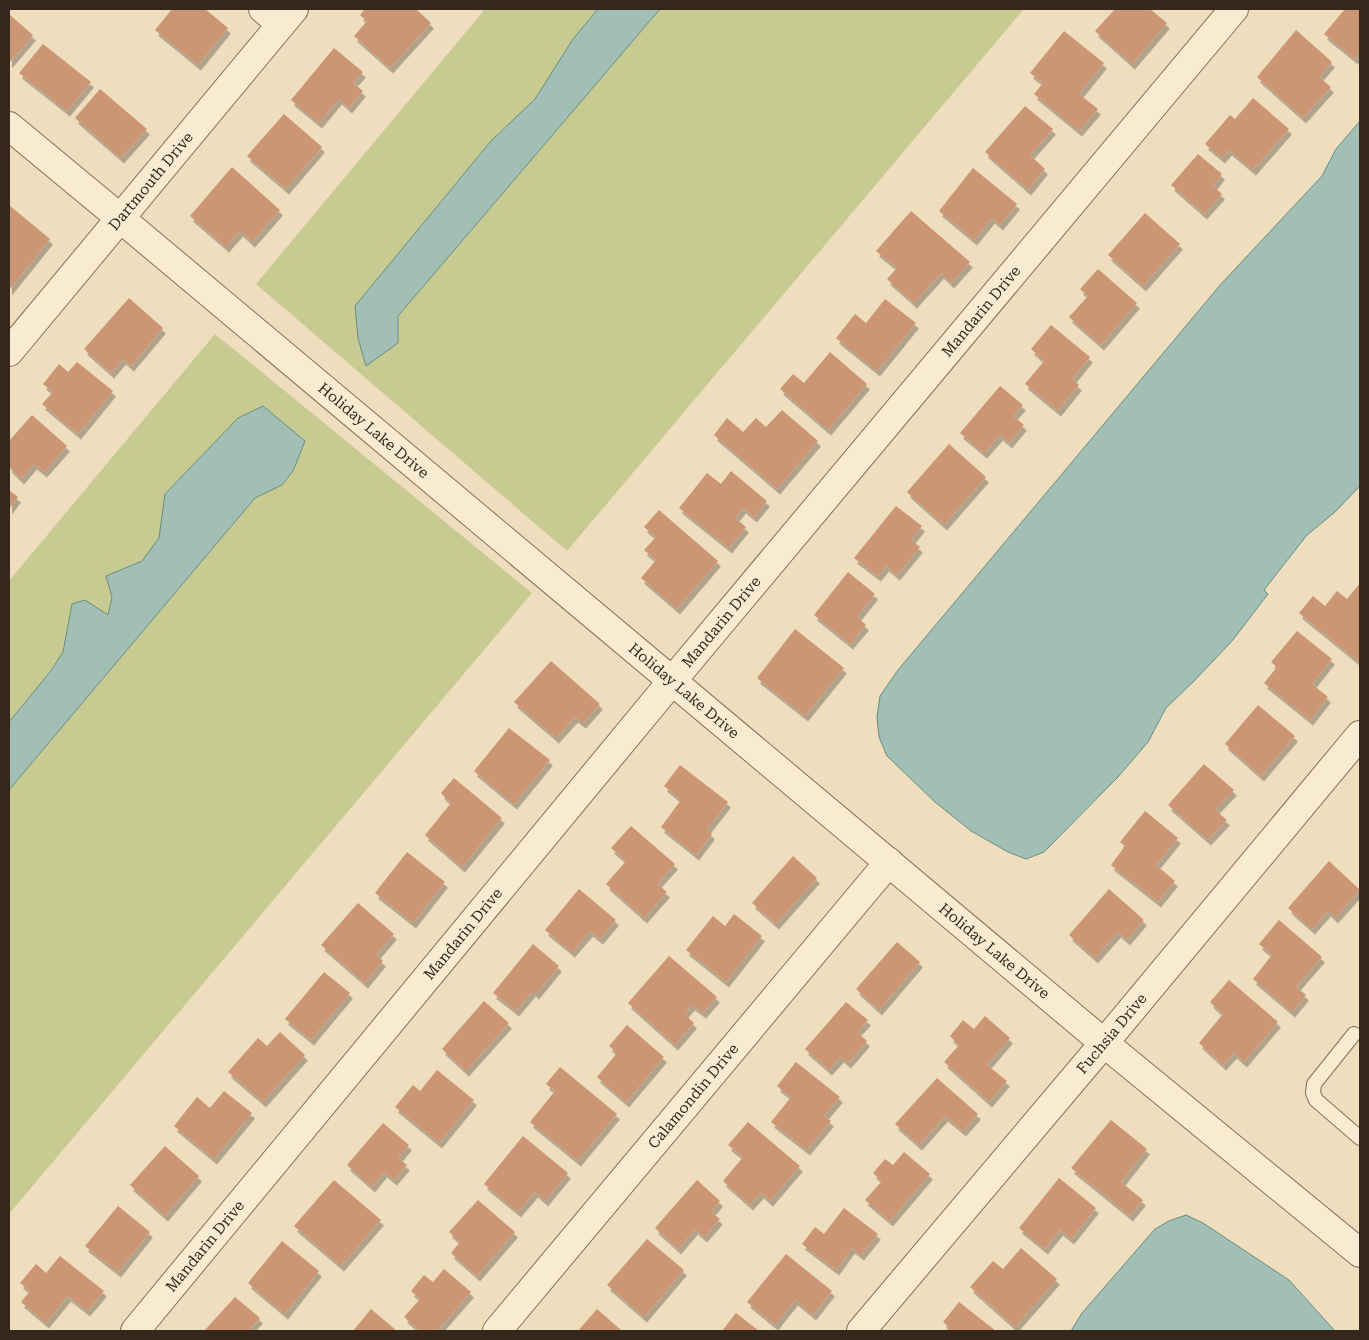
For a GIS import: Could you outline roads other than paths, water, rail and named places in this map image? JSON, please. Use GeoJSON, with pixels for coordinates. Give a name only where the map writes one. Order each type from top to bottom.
{"type":"FeatureCollection","features":[{"type":"Feature","properties":{"kind":"street","name":"Mandarin Drive"},"geometry":{"type":"LineString","coordinates":[[134,1331],[672,681],[1234,9]]}},
{"type":"Feature","properties":{"kind":"street","name":"Dartmouth Drive"},"geometry":{"type":"LineString","coordinates":[[9,352],[120,218],[279,14]]}},
{"type":"Feature","properties":{"kind":"street","name":"Holiday Lake Drive"},"geometry":{"type":"LineString","coordinates":[[9,126],[1104,1043],[1360,1253]]}},
{"type":"Feature","properties":{"kind":"street","name":"Fuchsia Drive"},"geometry":{"type":"LineString","coordinates":[[861,1331],[1360,735]]}},
{"type":"Feature","properties":{"kind":"street","name":"Calamondin Drive"},"geometry":{"type":"LineString","coordinates":[[497,1331],[890,862]]}},
{"type":"Feature","properties":{"kind":"lane"},"geometry":{"type":"LineString","coordinates":[[1354,1034],[1314,1084],[1313,1093],[1316,1100],[1360,1138]]}},
{"type":"Feature","properties":{"kind":"water"},"geometry":{"type":"Polygon","coordinates":[[[598,9],[660,9],[398,316],[398,343],[366,366],[358,338],[355,306],[491,141],[535,99],[573,39],[598,9]]]}},
{"type":"Feature","properties":{"kind":"water"},"geometry":{"type":"Polygon","coordinates":[[[1360,121],[1360,486],[1335,512],[1307,535],[1264,590],[1268,594],[1232,641],[1166,708],[1148,742],[1118,777],[1044,852],[1026,859],[1008,852],[971,831],[935,802],[887,756],[879,737],[877,717],[880,696],[898,670],[1221,284],[1322,176],[1336,149],[1360,121]]]}},
{"type":"Feature","properties":{"kind":"water"},"geometry":{"type":"Polygon","coordinates":[[[263,406],[305,441],[293,471],[282,485],[255,498],[9,790],[9,722],[50,672],[63,652],[72,604],[85,600],[108,615],[112,597],[106,576],[142,561],[159,538],[165,494],[238,418],[263,406]]]}},
{"type":"Feature","properties":{"kind":"water"},"geometry":{"type":"Polygon","coordinates":[[[1186,1215],[1203,1223],[1289,1280],[1335,1331],[1071,1331],[1082,1313],[1155,1229],[1169,1221],[1186,1215]]]}}]}
